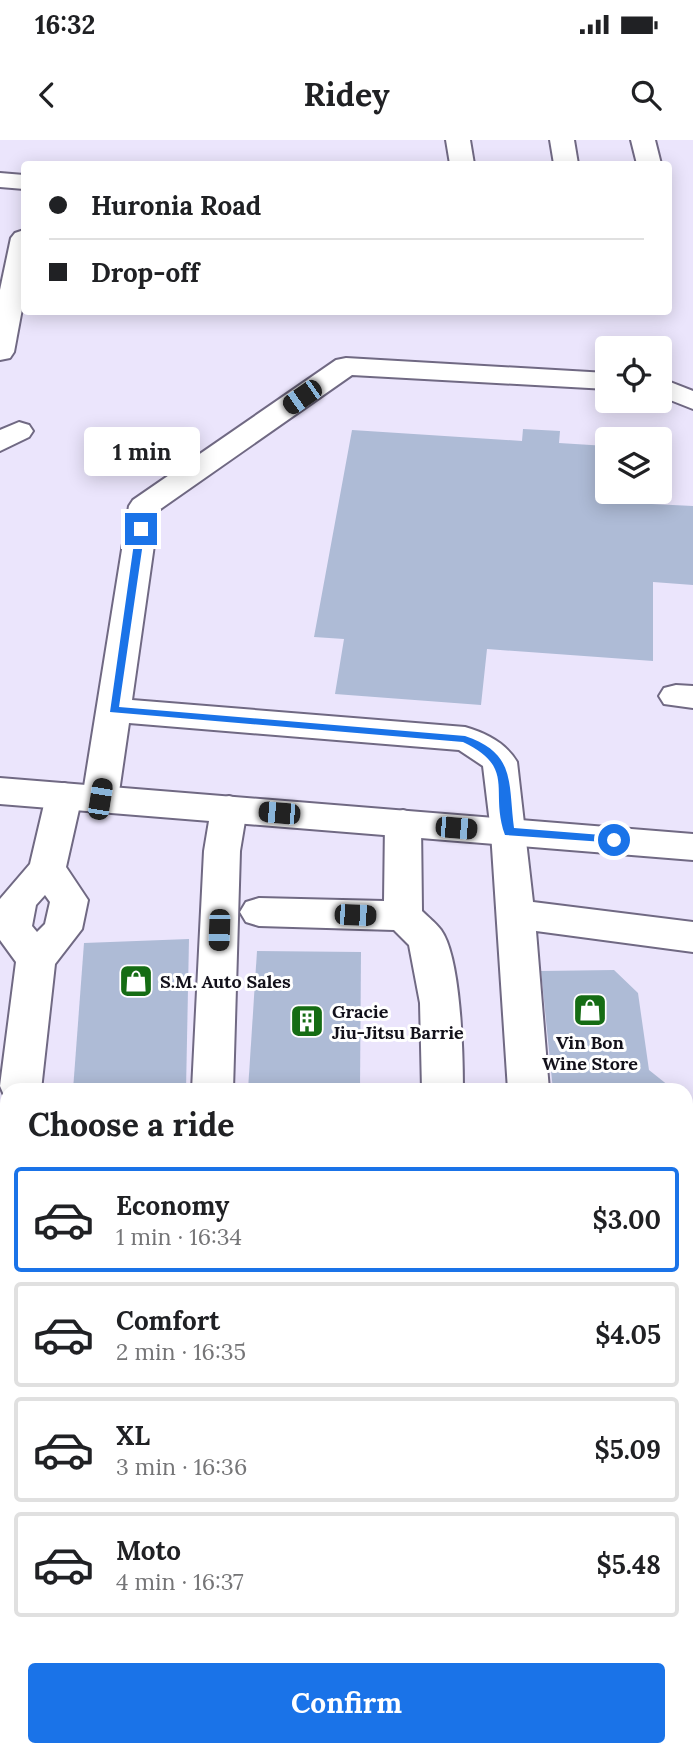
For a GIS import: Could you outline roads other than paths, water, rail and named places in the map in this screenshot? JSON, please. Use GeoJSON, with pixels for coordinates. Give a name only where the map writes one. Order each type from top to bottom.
{"type":"FeatureCollection","features":[{"type":"Feature","properties":{"kind":"main road"},"geometry":{"type":"LineString","coordinates":[[458,140],[462,161]]}},
{"type":"Feature","properties":{"kind":"main road"},"geometry":{"type":"LineString","coordinates":[[562,140],[566,161]]}},
{"type":"Feature","properties":{"kind":"main road"},"geometry":{"type":"LineString","coordinates":[[643,140],[648,161]]}},
{"type":"Feature","properties":{"kind":"main road"},"geometry":{"type":"LineString","coordinates":[[0,180],[21,181]]}},
{"type":"Feature","properties":{"kind":"main road"},"geometry":{"type":"LineString","coordinates":[[0,352],[21,252]]}},
{"type":"Feature","properties":{"kind":"main road"},"geometry":{"type":"LineString","coordinates":[[21,1083],[36,959],[12,928],[18,900],[47,869],[82,797],[113,710],[144,506],[346,366],[595,381]]}},
{"type":"Feature","properties":{"kind":"main road"},"geometry":{"type":"LineString","coordinates":[[672,391],[693,401]]}},
{"type":"Feature","properties":{"kind":"main road"},"geometry":{"type":"LineString","coordinates":[[113,710],[465,739],[487,750],[500,762],[509,832],[527,1083]]}},
{"type":"Feature","properties":{"kind":"main road"},"geometry":{"type":"LineString","coordinates":[[0,791],[693,847]]}},
{"type":"Feature","properties":{"kind":"main road"},"geometry":{"type":"LineString","coordinates":[[212,1083],[222,851],[229,809]]}},
{"type":"Feature","properties":{"kind":"main road"},"geometry":{"type":"LineString","coordinates":[[403,823],[404,916]]}},
{"type":"Feature","properties":{"kind":"main road"},"geometry":{"type":"LineString","coordinates":[[258,912],[404,916],[428,939],[440,1003],[443,1083]]}},
{"type":"Feature","properties":{"kind":"main road"},"geometry":{"type":"LineString","coordinates":[[515,930],[693,937]]}},
{"type":"Feature","properties":{"kind":"place","name":"S.M. Auto Sales"},"geometry":{"type":"Point","coordinates":[136,981]}},
{"type":"Feature","properties":{"kind":"place","name":"Vin Bon Wine Store"},"geometry":{"type":"Point","coordinates":[590,1010]}},
{"type":"Feature","properties":{"kind":"place","name":"Gracie Jiu-Jitsu Barrie"},"geometry":{"type":"Point","coordinates":[307,1021]}}]}
